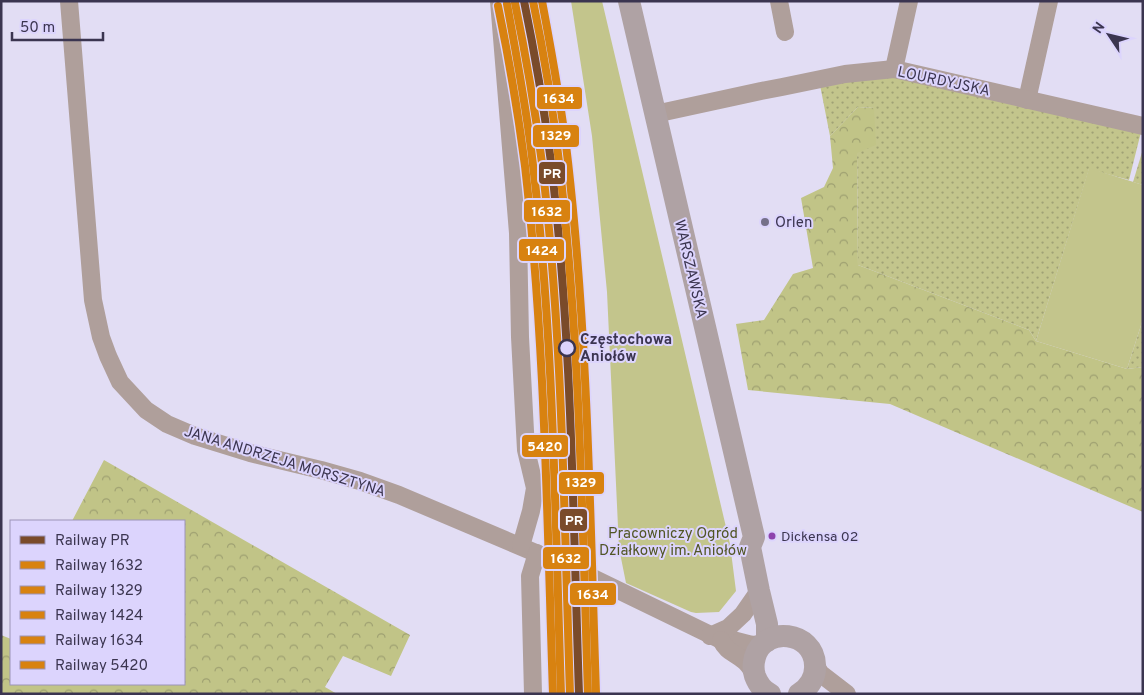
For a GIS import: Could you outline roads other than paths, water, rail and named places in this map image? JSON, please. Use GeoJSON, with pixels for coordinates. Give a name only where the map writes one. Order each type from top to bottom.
{"type":"FeatureCollection","features":[{"type":"Feature","properties":{"kind":"main road","name":"WARSZAWSKA"},"geometry":{"type":"LineString","coordinates":[[629,1],[754,537],[750,547],[767,624],[765,643]]}},
{"type":"Feature","properties":{"kind":"main road","name":"WARSZAWSKA"},"geometry":{"type":"LineString","coordinates":[[754,537],[761,543],[781,622],[790,636]]}},
{"type":"Feature","properties":{"kind":"main road"},"geometry":{"type":"LineString","coordinates":[[770,694],[765,692],[758,683],[753,663],[756,653],[765,643],[778,636],[790,636],[805,643],[814,657],[816,665],[814,674],[805,693]]}},
{"type":"Feature","properties":{"kind":"street","name":"JANA ANDRZEJA MORSZTYNA"},"geometry":{"type":"LineString","coordinates":[[69,1],[93,300],[101,337],[120,382],[146,410],[167,424],[195,436],[250,453],[360,481],[398,495],[569,567]]}},
{"type":"Feature","properties":{"kind":"street"},"geometry":{"type":"LineString","coordinates":[[499,1],[518,233],[520,337],[526,450],[535,488],[531,511],[529,550],[532,694]]}},
{"type":"Feature","properties":{"kind":"street"},"geometry":{"type":"LineString","coordinates":[[779,1],[785,32]]}},
{"type":"Feature","properties":{"kind":"street"},"geometry":{"type":"LineString","coordinates":[[894,69],[909,1]]}},
{"type":"Feature","properties":{"kind":"street"},"geometry":{"type":"LineString","coordinates":[[1027,100],[1049,1]]}},
{"type":"Feature","properties":{"kind":"street","name":"LOURDYJSKA"},"geometry":{"type":"LineString","coordinates":[[655,114],[761,90],[845,74],[894,69],[1143,126]]}},
{"type":"Feature","properties":{"kind":"street"},"geometry":{"type":"LineString","coordinates":[[591,577],[715,638],[725,648],[743,660],[754,673]]}},
{"type":"Feature","properties":{"kind":"street"},"geometry":{"type":"LineString","coordinates":[[715,638],[743,614],[759,591]]}},
{"type":"Feature","properties":{"kind":"street"},"geometry":{"type":"LineString","coordinates":[[715,638],[730,639],[752,645],[765,643]]}},
{"type":"Feature","properties":{"kind":"street"},"geometry":{"type":"LineString","coordinates":[[816,665],[821,674],[847,694]]}},
{"type":"Feature","properties":{"kind":"rail line","name":"PR"},"geometry":{"type":"LineString","coordinates":[[524,1],[542,101],[558,228],[571,427],[579,694]]}},
{"type":"Feature","properties":{"kind":"rail line","name":"1329"},"geometry":{"type":"LineString","coordinates":[[533,1],[554,122],[572,294],[582,494],[588,694]]}},
{"type":"Feature","properties":{"kind":"rail line","name":"1634"},"geometry":{"type":"LineString","coordinates":[[542,1],[566,142],[575,228],[587,427],[596,693]]}},
{"type":"Feature","properties":{"kind":"rail line","name":"1632"},"geometry":{"type":"LineString","coordinates":[[515,3],[530,83],[542,163],[549,229],[562,428],[570,694]]}},
{"type":"Feature","properties":{"kind":"rail line","name":"1424"},"geometry":{"type":"LineString","coordinates":[[507,4],[531,145],[540,231],[553,429],[561,694]]}},
{"type":"Feature","properties":{"kind":"rail line","name":"5420"},"geometry":{"type":"LineString","coordinates":[[498,6],[513,86],[525,166],[532,232],[541,364],[553,694]]}},
{"type":"Feature","properties":{"kind":"place","name":"Orlen"},"geometry":{"type":"Point","coordinates":[765,222]}},
{"type":"Feature","properties":{"kind":"place","name":"Częstochowa Aniołów"},"geometry":{"type":"Point","coordinates":[567,348]}},
{"type":"Feature","properties":{"kind":"place","name":"Dickensa 02"},"geometry":{"type":"Point","coordinates":[772,536]}},
{"type":"Feature","properties":{"kind":"park label","name":"Pracowniczy Ogród Działkowy im. Aniołów"},"geometry":{"type":"Point","coordinates":[673,542]}}]}
